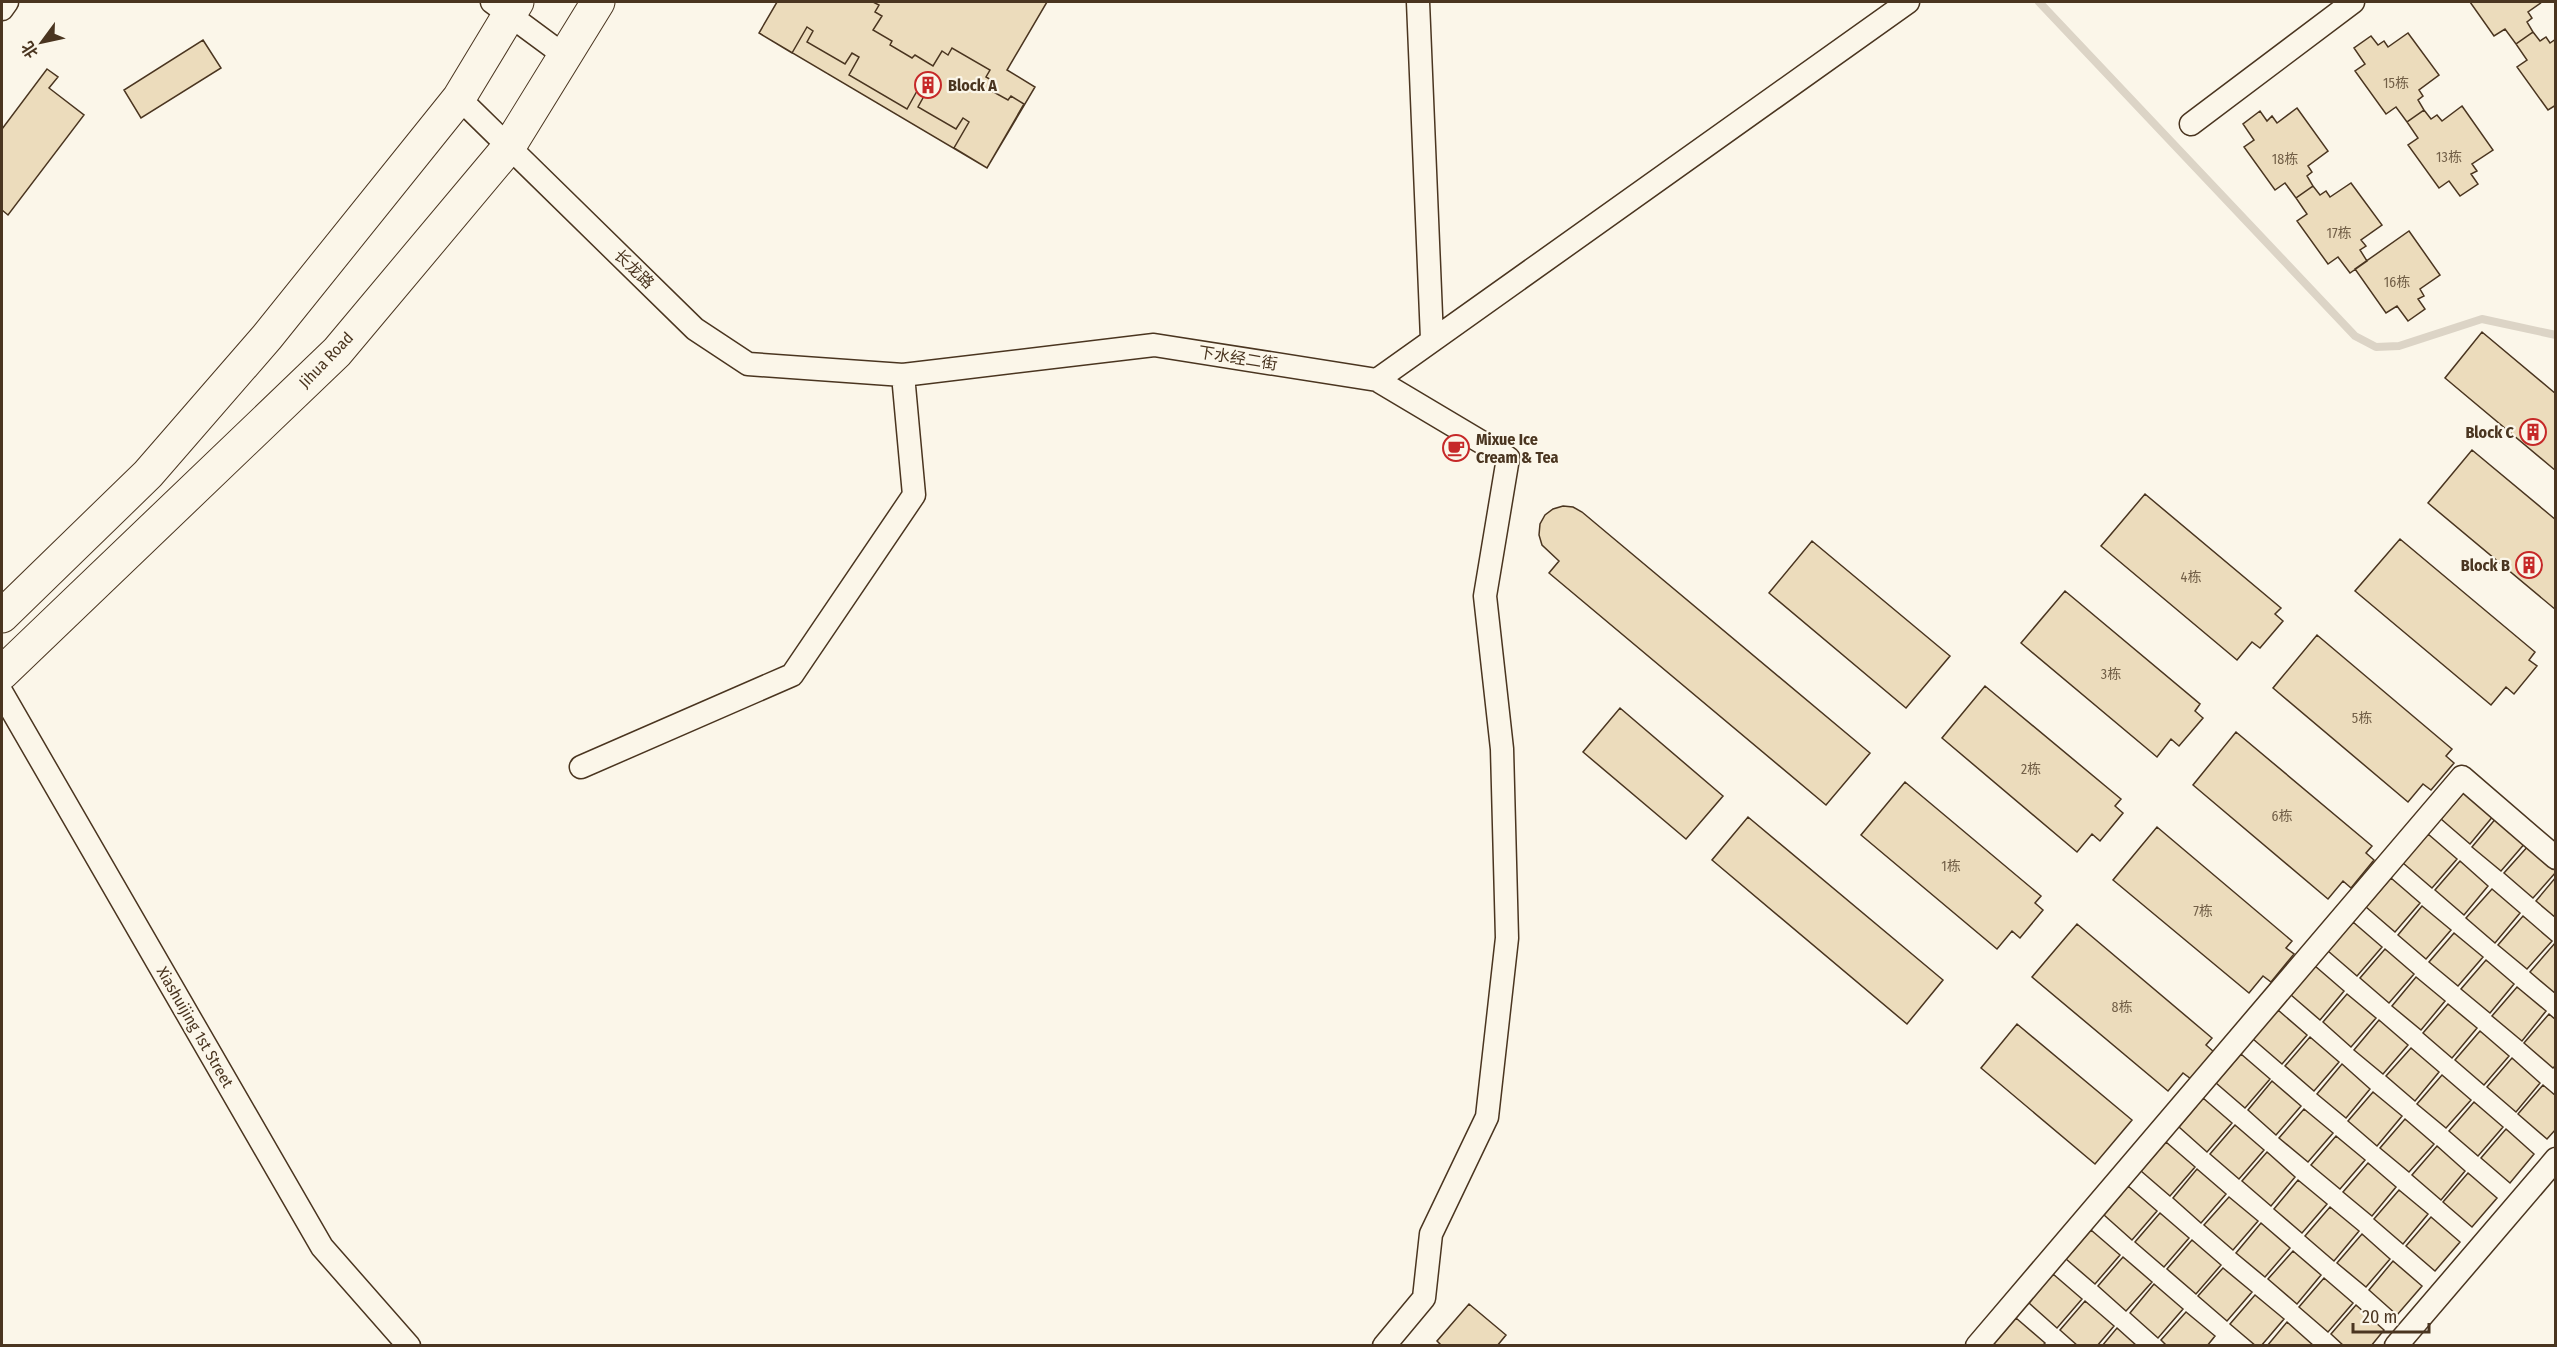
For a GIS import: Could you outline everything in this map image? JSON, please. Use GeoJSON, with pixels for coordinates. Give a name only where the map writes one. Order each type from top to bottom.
{"type":"FeatureCollection","features":[{"type":"Feature","properties":{"kind":"main road","name":"Jihua Road"},"geometry":{"type":"LineString","coordinates":[[2,673],[337,352],[508,148],[598,2]]}},
{"type":"Feature","properties":{"kind":"main road"},"geometry":{"type":"LineString","coordinates":[[2,616],[148,474],[267,337],[459,98],[506,6]]}},
{"type":"Feature","properties":{"kind":"street"},"geometry":{"type":"LineString","coordinates":[[2,9],[7,2]]}},
{"type":"Feature","properties":{"kind":"street"},"geometry":{"type":"LineString","coordinates":[[1418,2],[1432,339]]}},
{"type":"Feature","properties":{"kind":"street"},"geometry":{"type":"LineString","coordinates":[[1377,380],[1908,2]]}},
{"type":"Feature","properties":{"kind":"street"},"geometry":{"type":"LineString","coordinates":[[2191,124],[2353,2]]}},
{"type":"Feature","properties":{"kind":"street"},"geometry":{"type":"LineString","coordinates":[[506,6],[565,56]]}},
{"type":"Feature","properties":{"kind":"street","name":"长龙路"},"geometry":{"type":"LineString","coordinates":[[459,98],[695,328],[748,364],[843,371]]}},
{"type":"Feature","properties":{"kind":"street","name":"下水经二街"},"geometry":{"type":"LineString","coordinates":[[843,371],[903,375],[1154,345],[1377,380],[1508,458],[1485,596],[1502,749],[1507,938],[1487,1117],[1431,1234],[1424,1298],[1384,1346]]}},
{"type":"Feature","properties":{"kind":"street"},"geometry":{"type":"LineString","coordinates":[[581,767],[792,675],[914,495],[903,375]]}},
{"type":"Feature","properties":{"kind":"street","name":"Xiashuijing 1st Street"},"geometry":{"type":"LineString","coordinates":[[2,693],[322,1247],[396,1341]]}},
{"type":"Feature","properties":{"kind":"street"},"geometry":{"type":"LineString","coordinates":[[1977,1346],[2462,777],[2556,858]]}},
{"type":"Feature","properties":{"kind":"street"},"geometry":{"type":"LineString","coordinates":[[2396,1346],[2556,1159]]}},
{"type":"Feature","properties":{"kind":"building"},"geometry":{"type":"Polygon","coordinates":[[[777,2],[1047,2],[1007,70],[1035,87],[987,168],[759,33],[777,2]]]}},
{"type":"Feature","properties":{"kind":"building","name":"Block A"},"geometry":{"type":"Polygon","coordinates":[[[777,2],[873,2],[879,5],[875,12],[882,16],[873,30],[892,41],[890,45],[912,58],[915,55],[933,66],[942,51],[948,55],[952,48],[990,70],[986,77],[993,81],[988,89],[1008,100],[1011,96],[1024,104],[987,168],[954,148],[969,122],[963,118],[956,129],[918,107],[924,96],[917,91],[907,109],[849,75],[859,57],[852,53],[845,64],[807,42],[813,31],[807,27],[792,53],[759,33],[777,2]]]}},
{"type":"Feature","properties":{"kind":"building"},"geometry":{"type":"Polygon","coordinates":[[[2470,2],[2542,2],[2528,12],[2532,18],[2527,22],[2533,32],[2516,44],[2505,29],[2494,36],[2470,2]]]}},
{"type":"Feature","properties":{"kind":"building"},"geometry":{"type":"Polygon","coordinates":[[[2533,32],[2540,41],[2546,37],[2550,43],[2556,39],[2556,105],[2548,110],[2517,67],[2527,60],[2516,44],[2533,32]]]}},
{"type":"Feature","properties":{"kind":"building"},"geometry":{"type":"Polygon","coordinates":[[[2408,33],[2439,75],[2419,90],[2423,96],[2418,100],[2424,110],[2407,122],[2396,107],[2386,114],[2355,71],[2365,64],[2354,48],[2371,36],[2378,45],[2384,41],[2388,47],[2408,33]]]}},
{"type":"Feature","properties":{"kind":"building"},"geometry":{"type":"Polygon","coordinates":[[[203,40],[221,68],[141,118],[124,90],[203,40]]]}},
{"type":"Feature","properties":{"kind":"building"},"geometry":{"type":"Polygon","coordinates":[[[47,69],[58,77],[49,88],[84,115],[8,215],[2,210],[2,129],[47,69]]]}},
{"type":"Feature","properties":{"kind":"building"},"geometry":{"type":"Polygon","coordinates":[[[2462,106],[2493,150],[2472,164],[2477,171],[2471,174],[2478,184],[2460,196],[2449,181],[2439,188],[2408,145],[2418,138],[2407,122],[2424,110],[2431,119],[2437,115],[2442,121],[2462,106]]]}},
{"type":"Feature","properties":{"kind":"building"},"geometry":{"type":"Polygon","coordinates":[[[2297,108],[2328,151],[2308,166],[2312,172],[2307,176],[2313,186],[2296,198],[2285,183],[2275,190],[2244,147],[2254,140],[2243,124],[2260,111],[2267,121],[2272,116],[2277,123],[2297,108]]]}},
{"type":"Feature","properties":{"kind":"building"},"geometry":{"type":"Polygon","coordinates":[[[2351,183],[2382,225],[2361,240],[2366,246],[2360,250],[2367,261],[2350,273],[2338,257],[2328,264],[2297,221],[2307,214],[2296,198],[2313,186],[2320,195],[2326,191],[2330,197],[2351,183]]]}},
{"type":"Feature","properties":{"kind":"building"},"geometry":{"type":"Polygon","coordinates":[[[2409,231],[2440,275],[2420,289],[2424,296],[2418,299],[2425,309],[2408,321],[2397,306],[2386,313],[2355,269],[2409,231]]]}},
{"type":"Feature","properties":{"kind":"building","name":"Block C"},"geometry":{"type":"Polygon","coordinates":[[[2482,332],[2556,394],[2556,471],[2445,378],[2482,332]]]}},
{"type":"Feature","properties":{"kind":"building","name":"Block B"},"geometry":{"type":"Polygon","coordinates":[[[2472,450],[2556,520],[2556,610],[2428,503],[2472,450]]]}},
{"type":"Feature","properties":{"kind":"building"},"geometry":{"type":"Polygon","coordinates":[[[2145,494],[2281,608],[2275,614],[2283,621],[2260,648],[2252,642],[2237,660],[2101,546],[2145,494]]]}},
{"type":"Feature","properties":{"kind":"building"},"geometry":{"type":"Polygon","coordinates":[[[1563,506],[1573,507],[1582,512],[1870,753],[1826,805],[1549,573],[1559,561],[1542,545],[1539,535],[1540,524],[1545,515],[1563,506]]]}},
{"type":"Feature","properties":{"kind":"building"},"geometry":{"type":"Polygon","coordinates":[[[2400,539],[2535,652],[2529,660],[2537,666],[2514,694],[2506,687],[2491,705],[2355,591],[2400,539]]]}},
{"type":"Feature","properties":{"kind":"building"},"geometry":{"type":"Polygon","coordinates":[[[1812,541],[1950,656],[1906,708],[1769,593],[1812,541]]]}},
{"type":"Feature","properties":{"kind":"building"},"geometry":{"type":"Polygon","coordinates":[[[2065,591],[2200,704],[2195,711],[2203,718],[2179,746],[2171,739],[2157,757],[2021,643],[2065,591]]]}},
{"type":"Feature","properties":{"kind":"building"},"geometry":{"type":"Polygon","coordinates":[[[2317,635],[2452,749],[2446,756],[2454,763],[2431,790],[2423,784],[2408,802],[2273,688],[2317,635]]]}},
{"type":"Feature","properties":{"kind":"building"},"geometry":{"type":"Polygon","coordinates":[[[1985,686],[2121,799],[2115,806],[2123,813],[2100,841],[2092,834],[2077,852],[1942,738],[1985,686]]]}},
{"type":"Feature","properties":{"kind":"building"},"geometry":{"type":"Polygon","coordinates":[[[1620,708],[1723,796],[1686,839],[1583,752],[1620,708]]]}},
{"type":"Feature","properties":{"kind":"building"},"geometry":{"type":"Polygon","coordinates":[[[2236,732],[2372,846],[2366,853],[2374,860],[2351,888],[2343,881],[2328,899],[2193,785],[2236,732]]]}},
{"type":"Feature","properties":{"kind":"building"},"geometry":{"type":"Polygon","coordinates":[[[1905,782],[2041,896],[2035,903],[2043,910],[2020,938],[2012,931],[1997,949],[1861,835],[1905,782]]]}},
{"type":"Feature","properties":{"kind":"building"},"geometry":{"type":"Polygon","coordinates":[[[2465,791],[2494,815],[2470,844],[2441,819],[2465,791]]]}},
{"type":"Feature","properties":{"kind":"building"},"geometry":{"type":"Polygon","coordinates":[[[1748,817],[1943,980],[1907,1024],[1712,860],[1748,817]]]}},
{"type":"Feature","properties":{"kind":"building"},"geometry":{"type":"Polygon","coordinates":[[[2497,817],[2526,842],[2501,871],[2472,847],[2497,817]]]}},
{"type":"Feature","properties":{"kind":"building"},"geometry":{"type":"Polygon","coordinates":[[[2157,827],[2292,941],[2286,948],[2294,954],[2271,982],[2263,976],[2249,993],[2113,880],[2157,827]]]}},
{"type":"Feature","properties":{"kind":"building"},"geometry":{"type":"Polygon","coordinates":[[[2428,834],[2457,859],[2432,888],[2403,863],[2428,834]]]}},
{"type":"Feature","properties":{"kind":"building"},"geometry":{"type":"Polygon","coordinates":[[[2529,845],[2556,868],[2556,872],[2533,898],[2504,873],[2529,845]]]}},
{"type":"Feature","properties":{"kind":"building"},"geometry":{"type":"Polygon","coordinates":[[[2460,861],[2488,886],[2464,915],[2435,890],[2460,861]]]}},
{"type":"Feature","properties":{"kind":"building"},"geometry":{"type":"Polygon","coordinates":[[[2556,877],[2556,918],[2536,901],[2556,877]]]}},
{"type":"Feature","properties":{"kind":"building"},"geometry":{"type":"Polygon","coordinates":[[[2391,878],[2420,903],[2395,932],[2366,907],[2391,878]]]}},
{"type":"Feature","properties":{"kind":"building"},"geometry":{"type":"Polygon","coordinates":[[[2492,889],[2520,913],[2495,943],[2466,918],[2492,889]]]}},
{"type":"Feature","properties":{"kind":"building"},"geometry":{"type":"Polygon","coordinates":[[[2422,906],[2451,930],[2426,959],[2398,935],[2422,906]]]}},
{"type":"Feature","properties":{"kind":"building"},"geometry":{"type":"Polygon","coordinates":[[[2523,916],[2552,941],[2527,969],[2498,945],[2523,916]]]}},
{"type":"Feature","properties":{"kind":"building"},"geometry":{"type":"Polygon","coordinates":[[[2353,922],[2382,947],[2357,976],[2328,951],[2353,922]]]}},
{"type":"Feature","properties":{"kind":"building"},"geometry":{"type":"Polygon","coordinates":[[[2077,924],[2212,1038],[2206,1045],[2214,1052],[2191,1079],[2183,1073],[2168,1091],[2032,977],[2077,924]]]}},
{"type":"Feature","properties":{"kind":"building"},"geometry":{"type":"Polygon","coordinates":[[[2454,933],[2483,957],[2458,986],[2429,962],[2454,933]]]}},
{"type":"Feature","properties":{"kind":"building"},"geometry":{"type":"Polygon","coordinates":[[[2556,944],[2556,994],[2530,972],[2556,944]]]}},
{"type":"Feature","properties":{"kind":"building"},"geometry":{"type":"Polygon","coordinates":[[[2385,949],[2414,974],[2389,1003],[2360,978],[2385,949]]]}},
{"type":"Feature","properties":{"kind":"building"},"geometry":{"type":"Polygon","coordinates":[[[2486,960],[2514,984],[2490,1013],[2461,989],[2486,960]]]}},
{"type":"Feature","properties":{"kind":"building"},"geometry":{"type":"Polygon","coordinates":[[[2315,966],[2344,991],[2320,1020],[2291,995],[2315,966]]]}},
{"type":"Feature","properties":{"kind":"building"},"geometry":{"type":"Polygon","coordinates":[[[2416,977],[2445,1001],[2421,1030],[2392,1006],[2416,977]]]}},
{"type":"Feature","properties":{"kind":"building"},"geometry":{"type":"Polygon","coordinates":[[[2517,987],[2546,1011],[2522,1041],[2492,1016],[2517,987]]]}},
{"type":"Feature","properties":{"kind":"building"},"geometry":{"type":"Polygon","coordinates":[[[2347,994],[2376,1018],[2351,1047],[2323,1022],[2347,994]]]}},
{"type":"Feature","properties":{"kind":"building"},"geometry":{"type":"Polygon","coordinates":[[[2448,1004],[2477,1028],[2452,1058],[2423,1033],[2448,1004]]]}},
{"type":"Feature","properties":{"kind":"building"},"geometry":{"type":"Polygon","coordinates":[[[2278,1010],[2307,1035],[2282,1064],[2253,1039],[2278,1010]]]}},
{"type":"Feature","properties":{"kind":"building"},"geometry":{"type":"Polygon","coordinates":[[[2549,1014],[2556,1020],[2556,1065],[2553,1068],[2524,1043],[2549,1014]]]}},
{"type":"Feature","properties":{"kind":"building"},"geometry":{"type":"Polygon","coordinates":[[[2379,1020],[2408,1045],[2383,1074],[2354,1050],[2379,1020]]]}},
{"type":"Feature","properties":{"kind":"building"},"geometry":{"type":"Polygon","coordinates":[[[2017,1024],[2132,1120],[2095,1164],[1981,1068],[2017,1024]]]}},
{"type":"Feature","properties":{"kind":"building"},"geometry":{"type":"Polygon","coordinates":[[[2480,1031],[2509,1056],[2484,1085],[2455,1060],[2480,1031]]]}},
{"type":"Feature","properties":{"kind":"building"},"geometry":{"type":"Polygon","coordinates":[[[2310,1037],[2339,1062],[2314,1091],[2285,1066],[2310,1037]]]}},
{"type":"Feature","properties":{"kind":"building"},"geometry":{"type":"Polygon","coordinates":[[[2411,1048],[2439,1072],[2415,1101],[2386,1076],[2411,1048]]]}},
{"type":"Feature","properties":{"kind":"building"},"geometry":{"type":"Polygon","coordinates":[[[2241,1054],[2270,1079],[2245,1108],[2216,1083],[2241,1054]]]}},
{"type":"Feature","properties":{"kind":"building"},"geometry":{"type":"Polygon","coordinates":[[[2512,1058],[2540,1083],[2516,1112],[2487,1087],[2512,1058]]]}},
{"type":"Feature","properties":{"kind":"building"},"geometry":{"type":"Polygon","coordinates":[[[2342,1064],[2370,1089],[2346,1118],[2317,1094],[2342,1064]]]}},
{"type":"Feature","properties":{"kind":"building"},"geometry":{"type":"Polygon","coordinates":[[[2442,1075],[2471,1100],[2446,1128],[2417,1104],[2442,1075]]]}},
{"type":"Feature","properties":{"kind":"building"},"geometry":{"type":"Polygon","coordinates":[[[2272,1081],[2301,1106],[2276,1135],[2248,1110],[2272,1081]]]}},
{"type":"Feature","properties":{"kind":"building"},"geometry":{"type":"Polygon","coordinates":[[[2543,1085],[2556,1096],[2556,1129],[2547,1139],[2518,1114],[2543,1085]]]}},
{"type":"Feature","properties":{"kind":"building"},"geometry":{"type":"Polygon","coordinates":[[[2373,1092],[2402,1116],[2377,1146],[2348,1121],[2373,1092]]]}},
{"type":"Feature","properties":{"kind":"building"},"geometry":{"type":"Polygon","coordinates":[[[2203,1098],[2232,1123],[2207,1152],[2179,1127],[2203,1098]]]}},
{"type":"Feature","properties":{"kind":"building"},"geometry":{"type":"Polygon","coordinates":[[[2474,1102],[2503,1127],[2478,1156],[2449,1131],[2474,1102]]]}},
{"type":"Feature","properties":{"kind":"building"},"geometry":{"type":"Polygon","coordinates":[[[2304,1109],[2333,1133],[2308,1162],[2279,1138],[2304,1109]]]}},
{"type":"Feature","properties":{"kind":"building"},"geometry":{"type":"Polygon","coordinates":[[[2405,1119],[2434,1144],[2409,1172],[2380,1148],[2405,1119]]]}},
{"type":"Feature","properties":{"kind":"building"},"geometry":{"type":"Polygon","coordinates":[[[2235,1125],[2264,1150],[2239,1179],[2210,1154],[2235,1125]]]}},
{"type":"Feature","properties":{"kind":"building"},"geometry":{"type":"Polygon","coordinates":[[[2506,1129],[2534,1154],[2510,1183],[2481,1158],[2506,1129]]]}},
{"type":"Feature","properties":{"kind":"building"},"geometry":{"type":"Polygon","coordinates":[[[2336,1136],[2365,1160],[2340,1189],[2311,1165],[2336,1136]]]}},
{"type":"Feature","properties":{"kind":"building"},"geometry":{"type":"Polygon","coordinates":[[[2166,1142],[2195,1167],[2170,1196],[2141,1171],[2166,1142]]]}},
{"type":"Feature","properties":{"kind":"building"},"geometry":{"type":"Polygon","coordinates":[[[2437,1146],[2465,1171],[2441,1200],[2412,1175],[2437,1146]]]}},
{"type":"Feature","properties":{"kind":"building"},"geometry":{"type":"Polygon","coordinates":[[[2267,1152],[2295,1177],[2271,1206],[2242,1181],[2267,1152]]]}},
{"type":"Feature","properties":{"kind":"building"},"geometry":{"type":"Polygon","coordinates":[[[2368,1163],[2396,1187],[2372,1216],[2343,1192],[2368,1163]]]}},
{"type":"Feature","properties":{"kind":"building"},"geometry":{"type":"Polygon","coordinates":[[[2197,1169],[2226,1194],[2201,1223],[2173,1198],[2197,1169]]]}},
{"type":"Feature","properties":{"kind":"building"},"geometry":{"type":"Polygon","coordinates":[[[2468,1173],[2497,1198],[2472,1227],[2443,1202],[2468,1173]]]}},
{"type":"Feature","properties":{"kind":"building"},"geometry":{"type":"Polygon","coordinates":[[[2298,1180],[2327,1204],[2302,1233],[2274,1209],[2298,1180]]]}},
{"type":"Feature","properties":{"kind":"building"},"geometry":{"type":"Polygon","coordinates":[[[2128,1186],[2157,1211],[2132,1240],[2104,1215],[2128,1186]]]}},
{"type":"Feature","properties":{"kind":"building"},"geometry":{"type":"Polygon","coordinates":[[[2399,1190],[2428,1214],[2403,1244],[2374,1219],[2399,1190]]]}},
{"type":"Feature","properties":{"kind":"building"},"geometry":{"type":"Polygon","coordinates":[[[2229,1197],[2258,1221],[2233,1250],[2204,1225],[2229,1197]]]}},
{"type":"Feature","properties":{"kind":"building"},"geometry":{"type":"Polygon","coordinates":[[[2330,1207],[2359,1231],[2334,1261],[2305,1236],[2330,1207]]]}},
{"type":"Feature","properties":{"kind":"building"},"geometry":{"type":"Polygon","coordinates":[[[2160,1213],[2189,1238],[2164,1267],[2135,1242],[2160,1213]]]}},
{"type":"Feature","properties":{"kind":"building"},"geometry":{"type":"Polygon","coordinates":[[[2431,1217],[2460,1242],[2435,1271],[2406,1246],[2431,1217]]]}},
{"type":"Feature","properties":{"kind":"building"},"geometry":{"type":"Polygon","coordinates":[[[2261,1223],[2290,1248],[2265,1277],[2236,1253],[2261,1223]]]}},
{"type":"Feature","properties":{"kind":"building"},"geometry":{"type":"Polygon","coordinates":[[[2091,1230],[2120,1255],[2095,1284],[2066,1259],[2091,1230]]]}},
{"type":"Feature","properties":{"kind":"building"},"geometry":{"type":"Polygon","coordinates":[[[2362,1234],[2390,1259],[2366,1287],[2337,1263],[2362,1234]]]}},
{"type":"Feature","properties":{"kind":"building"},"geometry":{"type":"Polygon","coordinates":[[[2192,1240],[2221,1265],[2196,1294],[2167,1269],[2192,1240]]]}},
{"type":"Feature","properties":{"kind":"building"},"geometry":{"type":"Polygon","coordinates":[[[2293,1251],[2321,1275],[2297,1304],[2268,1279],[2293,1251]]]}},
{"type":"Feature","properties":{"kind":"building"},"geometry":{"type":"Polygon","coordinates":[[[2123,1257],[2152,1282],[2126,1311],[2098,1286],[2123,1257]]]}},
{"type":"Feature","properties":{"kind":"building"},"geometry":{"type":"Polygon","coordinates":[[[2393,1261],[2422,1286],[2397,1315],[2369,1290],[2393,1261]]]}},
{"type":"Feature","properties":{"kind":"building"},"geometry":{"type":"Polygon","coordinates":[[[2223,1268],[2252,1292],[2227,1321],[2198,1296],[2223,1268]]]}},
{"type":"Feature","properties":{"kind":"building"},"geometry":{"type":"Polygon","coordinates":[[[2053,1274],[2082,1299],[2057,1328],[2029,1303],[2053,1274]]]}},
{"type":"Feature","properties":{"kind":"building"},"geometry":{"type":"Polygon","coordinates":[[[2324,1278],[2353,1303],[2328,1332],[2299,1307],[2324,1278]]]}},
{"type":"Feature","properties":{"kind":"building"},"geometry":{"type":"Polygon","coordinates":[[[2154,1284],[2183,1309],[2158,1338],[2130,1313],[2154,1284]]]}},
{"type":"Feature","properties":{"kind":"building"},"geometry":{"type":"Polygon","coordinates":[[[2255,1295],[2284,1319],[2261,1346],[2256,1346],[2230,1324],[2255,1295]]]}},
{"type":"Feature","properties":{"kind":"building"},"geometry":{"type":"Polygon","coordinates":[[[2085,1301],[2114,1326],[2097,1346],[2078,1346],[2060,1330],[2085,1301]]]}},
{"type":"Feature","properties":{"kind":"building"},"geometry":{"type":"Polygon","coordinates":[[[1469,1304],[1506,1335],[1497,1346],[1442,1346],[1437,1341],[1469,1304]]]}},
{"type":"Feature","properties":{"kind":"building"},"geometry":{"type":"Polygon","coordinates":[[[2356,1305],[2384,1330],[2371,1346],[2344,1346],[2331,1334],[2356,1305]]]}},
{"type":"Feature","properties":{"kind":"building"},"geometry":{"type":"Polygon","coordinates":[[[2186,1312],[2215,1336],[2207,1346],[2167,1346],[2161,1340],[2186,1312]]]}},
{"type":"Feature","properties":{"kind":"building"},"geometry":{"type":"Polygon","coordinates":[[[2016,1318],[2045,1343],[2042,1346],[1992,1346],[2016,1318]]]}},
{"type":"Feature","properties":{"kind":"building"},"geometry":{"type":"Polygon","coordinates":[[[2287,1322],[2314,1346],[2267,1346],[2287,1322]]]}},
{"type":"Feature","properties":{"kind":"building"},"geometry":{"type":"Polygon","coordinates":[[[2117,1328],[2137,1346],[2102,1346],[2117,1328]]]}},
{"type":"Feature","properties":{"kind":"waterway"},"geometry":{"type":"LineString","coordinates":[[2039,2],[2355,336],[2376,347],[2399,346],[2482,319],[2556,335]]}},
{"type":"Feature","properties":{"kind":"place","name":"Block A"},"geometry":{"type":"Point","coordinates":[928,85]}},
{"type":"Feature","properties":{"kind":"place","name":"Block C"},"geometry":{"type":"Point","coordinates":[2533,432]}},
{"type":"Feature","properties":{"kind":"place","name":"Mixue Ice Cream & Tea"},"geometry":{"type":"Point","coordinates":[1456,448]}},
{"type":"Feature","properties":{"kind":"place","name":"Block B"},"geometry":{"type":"Point","coordinates":[2529,565]}}]}
